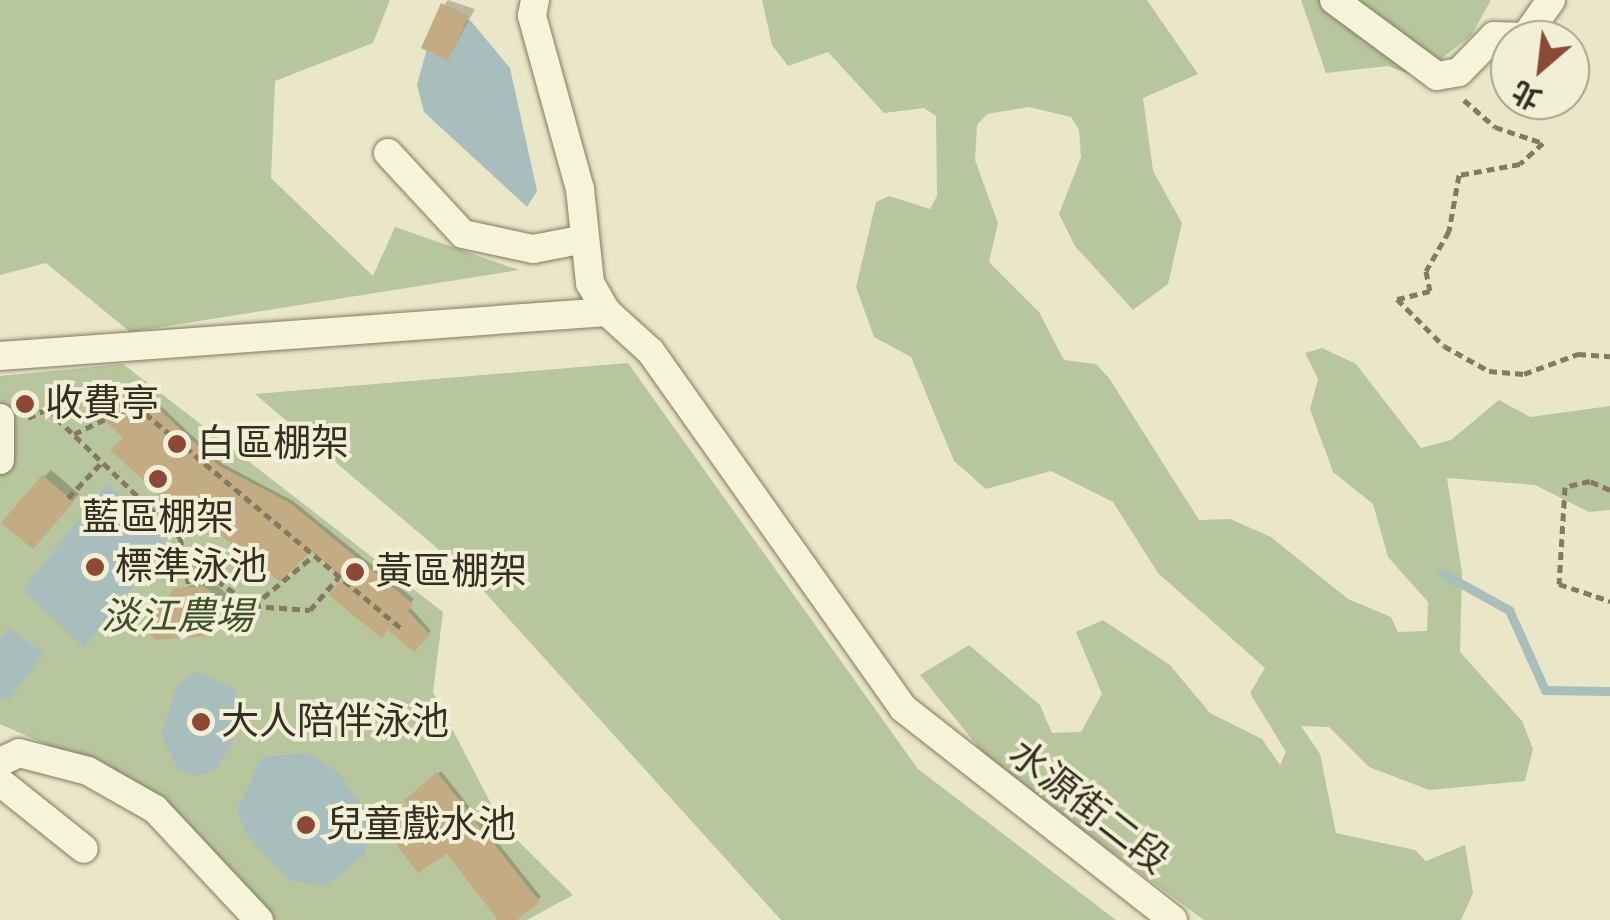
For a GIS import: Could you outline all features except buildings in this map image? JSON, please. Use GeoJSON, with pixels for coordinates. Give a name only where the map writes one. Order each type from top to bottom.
{"type":"FeatureCollection","features":[{"type":"Feature","properties":{"kind":"street"},"geometry":{"type":"LineString","coordinates":[[0,356],[607,312],[590,284],[585,240],[535,0]]}},
{"type":"Feature","properties":{"kind":"street"},"geometry":{"type":"LineString","coordinates":[[1334,0],[1415,66],[1448,74],[1494,36],[1525,37],[1551,0]]}},
{"type":"Feature","properties":{"kind":"street"},"geometry":{"type":"LineString","coordinates":[[388,153],[414,192],[463,234],[533,250],[585,240]]}},
{"type":"Feature","properties":{"kind":"street","name":"水源街二段"},"geometry":{"type":"LineString","coordinates":[[607,312],[651,352],[903,708],[1174,920]]}},
{"type":"Feature","properties":{"kind":"street"},"geometry":{"type":"LineString","coordinates":[[0,422],[0,460]]}},
{"type":"Feature","properties":{"kind":"street"},"geometry":{"type":"LineString","coordinates":[[0,762],[19,753],[88,771],[155,809],[259,920]]}},
{"type":"Feature","properties":{"kind":"street"},"geometry":{"type":"LineString","coordinates":[[0,782],[84,850]]}},
{"type":"Feature","properties":{"kind":"path"},"geometry":{"type":"LineString","coordinates":[[1448,74],[1453,91],[1495,127],[1543,143],[1520,164],[1459,175],[1449,231],[1426,271],[1430,291],[1396,298],[1444,346],[1488,371],[1524,374],[1578,354],[1610,356]]}},
{"type":"Feature","properties":{"kind":"path"},"geometry":{"type":"LineString","coordinates":[[74,434],[134,405],[210,476],[271,512],[312,557],[402,628]]}},
{"type":"Feature","properties":{"kind":"path"},"geometry":{"type":"LineString","coordinates":[[0,422],[48,409],[180,538],[189,587]]}},
{"type":"Feature","properties":{"kind":"path"},"geometry":{"type":"LineString","coordinates":[[68,498],[102,462]]}},
{"type":"Feature","properties":{"kind":"path"},"geometry":{"type":"LineString","coordinates":[[1610,490],[1590,481],[1565,487],[1559,584],[1610,600]]}},
{"type":"Feature","properties":{"kind":"path"},"geometry":{"type":"LineString","coordinates":[[184,557],[252,606],[310,610],[338,578]]}},
{"type":"Feature","properties":{"kind":"path"},"geometry":{"type":"LineString","coordinates":[[252,606],[312,557]]}},
{"type":"Feature","properties":{"kind":"green space"},"geometry":{"type":"Polygon","coordinates":[[[0,0],[390,0],[373,43],[275,81],[271,178],[373,276],[395,227],[519,270],[130,332],[46,263],[0,275],[0,0]]]}},
{"type":"Feature","properties":{"kind":"green space"},"geometry":{"type":"Polygon","coordinates":[[[762,0],[1147,0],[1198,74],[1143,98],[1153,171],[1182,223],[1168,284],[1133,310],[1075,246],[1059,214],[1081,157],[1079,130],[1071,117],[1029,107],[987,114],[977,125],[975,160],[998,223],[989,262],[1039,312],[1064,360],[1096,364],[1109,378],[1199,520],[1230,519],[1271,537],[1348,599],[1391,617],[1398,632],[1427,631],[1428,602],[1388,557],[1373,504],[1333,472],[1310,409],[1318,379],[1305,353],[1322,348],[1356,364],[1421,448],[1451,440],[1499,400],[1530,417],[1610,406],[1610,510],[1589,512],[1535,485],[1447,478],[1462,573],[1460,652],[1522,721],[1533,749],[1525,781],[1429,790],[1369,767],[1329,727],[1301,726],[1320,754],[1336,833],[1415,850],[1426,861],[1465,845],[1473,893],[1461,920],[1204,920],[992,764],[920,675],[969,645],[1040,705],[1052,733],[1081,732],[1102,694],[1076,632],[1103,620],[1170,665],[1210,713],[1262,739],[1280,765],[1286,752],[1250,693],[1265,668],[1158,573],[1113,502],[1051,471],[986,489],[954,461],[911,357],[874,337],[856,287],[876,202],[889,196],[930,209],[937,196],[936,116],[924,108],[884,113],[828,52],[788,66],[772,45],[762,0]]]}},
{"type":"Feature","properties":{"kind":"green space"},"geometry":{"type":"Polygon","coordinates":[[[1301,0],[1491,0],[1471,36],[1417,77],[1388,66],[1326,73],[1301,0]]]}},
{"type":"Feature","properties":{"kind":"green space"},"geometry":{"type":"Polygon","coordinates":[[[628,363],[918,769],[1116,920],[781,920],[471,577],[255,394],[628,363]]]}},
{"type":"Feature","properties":{"kind":"green space","name":"淡江農場"},"geometry":{"type":"Polygon","coordinates":[[[123,364],[443,612],[433,692],[502,825],[573,895],[527,920],[274,920],[228,867],[101,769],[0,724],[0,376],[123,364]]]}},
{"type":"Feature","properties":{"kind":"water"},"geometry":{"type":"Polygon","coordinates":[[[470,20],[510,68],[537,191],[527,207],[424,112],[417,85],[434,23],[470,20]]]}},
{"type":"Feature","properties":{"kind":"water","name":"標準泳池"},"geometry":{"type":"Polygon","coordinates":[[[107,483],[167,545],[84,648],[23,590],[107,483]]]}},
{"type":"Feature","properties":{"kind":"water"},"geometry":{"type":"Polygon","coordinates":[[[9,628],[44,653],[9,700],[0,699],[0,640],[9,628]]]}},
{"type":"Feature","properties":{"kind":"water","name":"大人陪伴泳池"},"geometry":{"type":"Polygon","coordinates":[[[195,671],[234,688],[239,707],[232,744],[215,771],[195,776],[178,769],[161,736],[177,686],[195,671]]]}},
{"type":"Feature","properties":{"kind":"water","name":"兒童戲水池"},"geometry":{"type":"Polygon","coordinates":[[[308,753],[339,773],[370,816],[365,855],[324,887],[289,880],[246,834],[237,810],[262,757],[308,753]]]}},
{"type":"Feature","properties":{"kind":"waterway"},"geometry":{"type":"LineString","coordinates":[[1442,573],[1509,610],[1545,690],[1610,691]]}},
{"type":"Feature","properties":{"kind":"place","name":"收費亭"},"geometry":{"type":"Point","coordinates":[25,404]}},
{"type":"Feature","properties":{"kind":"place","name":"白區棚架"},"geometry":{"type":"Point","coordinates":[177,444]}},
{"type":"Feature","properties":{"kind":"place","name":"藍區棚架"},"geometry":{"type":"Point","coordinates":[158,479]}},
{"type":"Feature","properties":{"kind":"place","name":"標準泳池"},"geometry":{"type":"Point","coordinates":[95,567]}},
{"type":"Feature","properties":{"kind":"place","name":"黃區棚架"},"geometry":{"type":"Point","coordinates":[355,572]}},
{"type":"Feature","properties":{"kind":"place","name":"大人陪伴泳池"},"geometry":{"type":"Point","coordinates":[201,722]}},
{"type":"Feature","properties":{"kind":"place","name":"兒童戲水池"},"geometry":{"type":"Point","coordinates":[306,825]}}]}
